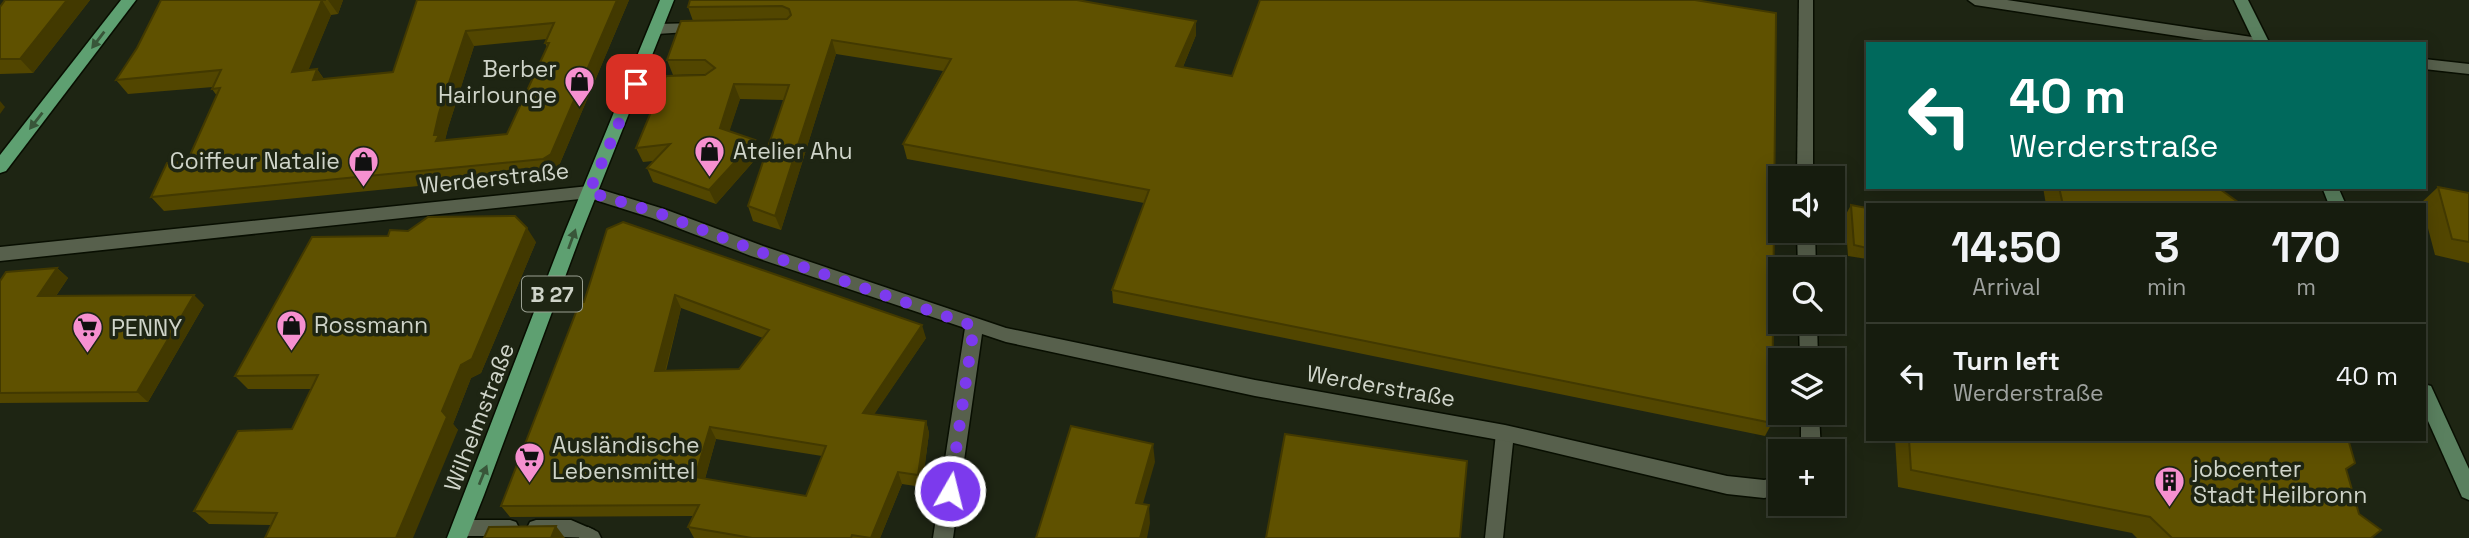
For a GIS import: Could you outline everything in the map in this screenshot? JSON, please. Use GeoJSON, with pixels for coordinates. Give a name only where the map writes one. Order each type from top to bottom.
{"type":"FeatureCollection","features":[{"type":"Feature","properties":{"kind":"main road"},"geometry":{"type":"LineString","coordinates":[[0,167],[129,0]]}},
{"type":"Feature","properties":{"kind":"main road","name":"Wilhelmstraße"},"geometry":{"type":"LineString","coordinates":[[460,533],[589,192],[649,52],[667,0]]}},
{"type":"Feature","properties":{"kind":"street"},"geometry":{"type":"LineString","coordinates":[[1805,166],[1806,0]]}},
{"type":"Feature","properties":{"kind":"street"},"geometry":{"type":"LineString","coordinates":[[1975,0],[2251,42]]}},
{"type":"Feature","properties":{"kind":"street"},"geometry":{"type":"LineString","coordinates":[[2242,0],[2263,42]]}},
{"type":"Feature","properties":{"kind":"street"},"geometry":{"type":"LineString","coordinates":[[2426,64],[2469,69]]}},
{"type":"Feature","properties":{"kind":"street","name":"Werderstraße"},"geometry":{"type":"LineString","coordinates":[[0,254],[589,192],[658,213],[757,251],[974,326],[1061,348],[1255,388],[1505,433],[1727,485],[1768,488]]}},
{"type":"Feature","properties":{"kind":"street"},"geometry":{"type":"LineString","coordinates":[[943,538],[974,326]]}},
{"type":"Feature","properties":{"kind":"street"},"geometry":{"type":"LineString","coordinates":[[2426,396],[2469,491]]}},
{"type":"Feature","properties":{"kind":"lane"},"geometry":{"type":"LineString","coordinates":[[657,29],[709,28]]}},
{"type":"Feature","properties":{"kind":"lane"},"geometry":{"type":"LineString","coordinates":[[636,84],[698,82]]}},
{"type":"Feature","properties":{"kind":"lane"},"geometry":{"type":"LineString","coordinates":[[1494,538],[1505,433]]}},
{"type":"Feature","properties":{"kind":"lane"},"geometry":{"type":"LineString","coordinates":[[460,533],[571,528],[589,537]]}},
{"type":"Feature","properties":{"kind":"building"},"geometry":{"type":"Polygon","coordinates":[[[5,0],[67,0],[20,59],[0,59],[0,7],[5,0]]]}},
{"type":"Feature","properties":{"kind":"building"},"geometry":{"type":"Polygon","coordinates":[[[161,0],[322,0],[292,72],[317,69],[313,80],[393,72],[417,0],[617,0],[551,154],[543,159],[151,197],[167,163],[187,162],[220,88],[212,89],[221,70],[116,80],[137,48],[161,0]],[[554,23],[466,31],[439,113],[434,135],[439,135],[436,141],[507,134],[549,43],[545,43],[554,23]]]}},
{"type":"Feature","properties":{"kind":"building"},"geometry":{"type":"Polygon","coordinates":[[[690,0],[1077,0],[1196,21],[1176,66],[1232,76],[1260,0],[1695,0],[1776,13],[1775,166],[1768,166],[1768,243],[1774,243],[1774,257],[1768,257],[1768,334],[1773,334],[1773,348],[1768,348],[1768,422],[1112,290],[1149,190],[903,144],[951,59],[832,40],[775,216],[748,206],[789,85],[734,84],[720,128],[755,140],[709,190],[647,168],[670,144],[636,148],[666,76],[705,75],[715,68],[705,60],[667,60],[681,21],[787,19],[791,15],[789,9],[782,6],[688,7],[690,0]]]}},
{"type":"Feature","properties":{"kind":"building"},"geometry":{"type":"Polygon","coordinates":[[[2438,187],[2469,193],[2469,242],[2452,239],[2438,187]]]}},
{"type":"Feature","properties":{"kind":"building"},"geometry":{"type":"Polygon","coordinates":[[[2059,189],[2220,189],[2239,203],[2063,203],[2059,189]]]}},
{"type":"Feature","properties":{"kind":"building"},"geometry":{"type":"Polygon","coordinates":[[[1851,205],[1866,208],[1866,248],[1854,245],[1851,205]]]}},
{"type":"Feature","properties":{"kind":"building"},"geometry":{"type":"Polygon","coordinates":[[[515,216],[527,228],[472,359],[461,365],[442,411],[447,417],[396,538],[265,538],[277,513],[194,511],[238,431],[292,429],[318,375],[235,376],[312,237],[388,236],[390,230],[408,231],[428,217],[515,216]]]}},
{"type":"Feature","properties":{"kind":"building"},"geometry":{"type":"Polygon","coordinates":[[[623,222],[922,325],[863,413],[926,421],[918,475],[898,472],[871,538],[852,535],[851,538],[752,538],[688,527],[699,505],[501,506],[580,302],[584,302],[607,229],[623,222]],[[675,295],[655,371],[739,369],[769,330],[675,295]],[[710,427],[695,477],[806,496],[826,446],[710,427]]]}},
{"type":"Feature","properties":{"kind":"building","name":"PENNY"},"geometry":{"type":"Polygon","coordinates":[[[57,268],[38,296],[194,295],[137,392],[0,393],[0,281],[6,272],[57,268]]]}},
{"type":"Feature","properties":{"kind":"building"},"geometry":{"type":"Polygon","coordinates":[[[1071,426],[1153,444],[1136,503],[1149,505],[1140,538],[1036,538],[1071,426]]]}},
{"type":"Feature","properties":{"kind":"building"},"geometry":{"type":"Polygon","coordinates":[[[1285,434],[1467,461],[1460,538],[1266,538],[1285,434]]]}},
{"type":"Feature","properties":{"kind":"building","name":"jobcenter Stadt Heilbronn"},"geometry":{"type":"Polygon","coordinates":[[[1909,441],[2349,441],[2355,463],[2346,469],[2359,514],[2381,530],[2371,538],[2172,538],[2150,517],[1911,470],[1909,441]]]}},
{"type":"Feature","properties":{"kind":"building"},"geometry":{"type":"Polygon","coordinates":[[[556,526],[551,538],[484,538],[489,527],[556,526]]]}},
{"type":"Feature","properties":{"kind":"place","name":"Berber Hairlounge"},"geometry":{"type":"Point","coordinates":[580,109]}},
{"type":"Feature","properties":{"kind":"place","name":"Atelier Ahu"},"geometry":{"type":"Point","coordinates":[710,178]}},
{"type":"Feature","properties":{"kind":"place","name":"Coiffeur Natalie"},"geometry":{"type":"Point","coordinates":[363,188]}},
{"type":"Feature","properties":{"kind":"place","name":"Rossmann"},"geometry":{"type":"Point","coordinates":[291,352]}},
{"type":"Feature","properties":{"kind":"place","name":"PENNY"},"geometry":{"type":"Point","coordinates":[88,355]}},
{"type":"Feature","properties":{"kind":"place","name":"Ausländische Lebensmittel"},"geometry":{"type":"Point","coordinates":[529,485]}},
{"type":"Feature","properties":{"kind":"place","name":"jobcenter Stadt Heilbronn"},"geometry":{"type":"Point","coordinates":[2170,509]}},
{"type":"Feature","properties":{"kind":"route"},"geometry":{"type":"LineString","coordinates":[[636,84],[589,192],[658,213],[757,251],[974,326],[950,491]]}}]}
